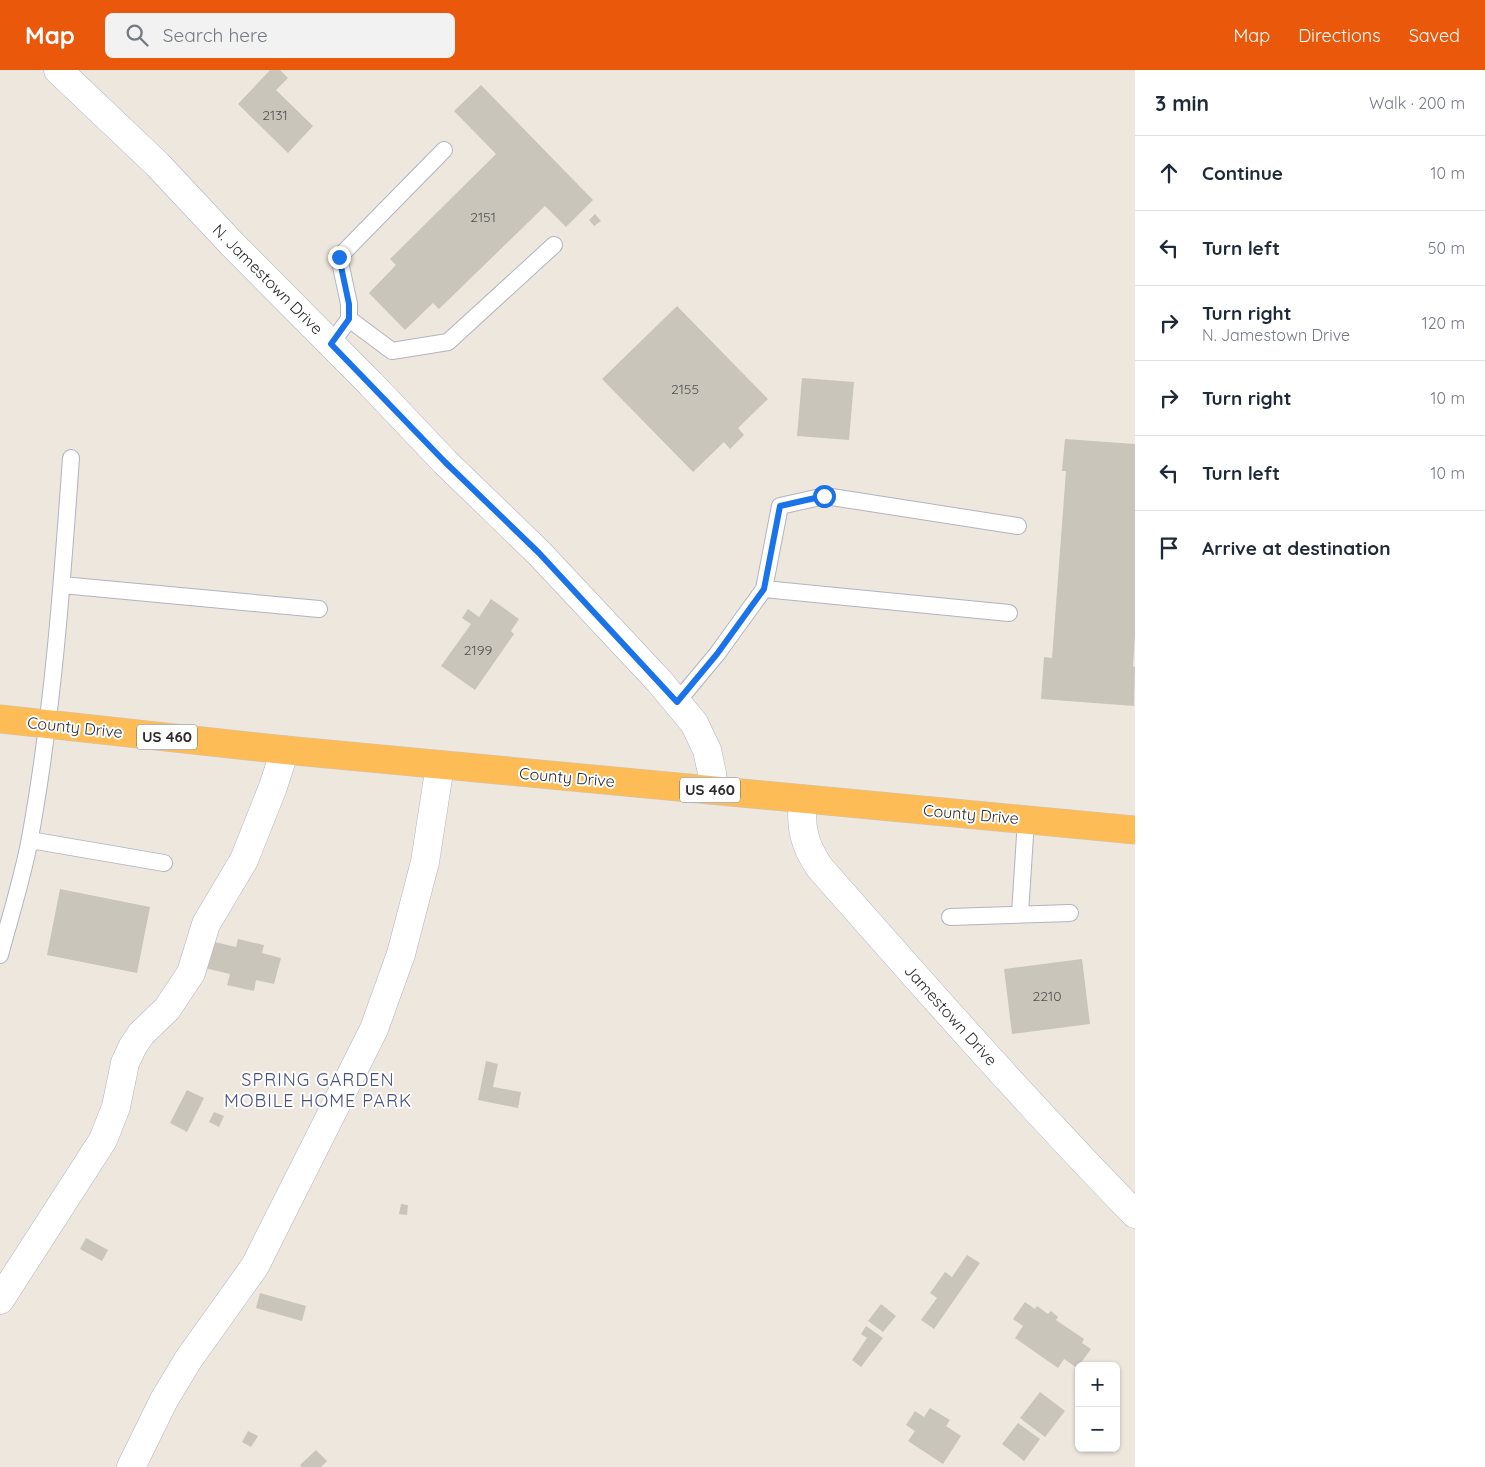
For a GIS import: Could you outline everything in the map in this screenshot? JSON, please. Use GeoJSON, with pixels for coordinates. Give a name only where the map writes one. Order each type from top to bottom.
{"type":"FeatureCollection","features":[{"type":"Feature","properties":{"kind":"highway","name":"County Drive"},"geometry":{"type":"LineString","coordinates":[[0,719],[285,750],[1135,830]]}},
{"type":"Feature","properties":{"kind":"street","name":"N. Jamestown Drive"},"geometry":{"type":"LineString","coordinates":[[58,70],[157,164],[232,244],[445,462],[539,553],[677,702],[694,723],[707,750],[712,773],[713,790]]}},
{"type":"Feature","properties":{"kind":"street"},"geometry":{"type":"LineString","coordinates":[[0,1300],[103,1140],[116,1107],[125,1063],[133,1046],[141,1034],[167,1009],[191,973],[206,924],[244,860],[273,787],[285,750]]}},
{"type":"Feature","properties":{"kind":"street"},"geometry":{"type":"LineString","coordinates":[[131,1467],[164,1400],[188,1360],[255,1266],[374,1029],[401,954],[426,862],[440,765]]}},
{"type":"Feature","properties":{"kind":"street","name":"Jamestown Drive"},"geometry":{"type":"LineString","coordinates":[[803,799],[801,817],[803,836],[812,857],[820,868],[948,1014],[1135,1214]]}},
{"type":"Feature","properties":{"kind":"lane"},"geometry":{"type":"LineString","coordinates":[[331,344],[349,319],[349,304],[339,257],[444,150]]}},
{"type":"Feature","properties":{"kind":"lane"},"geometry":{"type":"LineString","coordinates":[[349,319],[392,351],[448,342],[554,245]]}},
{"type":"Feature","properties":{"kind":"lane"},"geometry":{"type":"LineString","coordinates":[[0,955],[30,840],[48,724],[62,585],[71,458]]}},
{"type":"Feature","properties":{"kind":"lane"},"geometry":{"type":"LineString","coordinates":[[677,702],[717,654],[764,589],[780,506],[824,496],[1018,526]]}},
{"type":"Feature","properties":{"kind":"lane"},"geometry":{"type":"LineString","coordinates":[[62,585],[319,609]]}},
{"type":"Feature","properties":{"kind":"lane"},"geometry":{"type":"LineString","coordinates":[[764,589],[1009,613]]}},
{"type":"Feature","properties":{"kind":"lane"},"geometry":{"type":"LineString","coordinates":[[1020,914],[1026,820]]}},
{"type":"Feature","properties":{"kind":"lane"},"geometry":{"type":"LineString","coordinates":[[30,840],[164,863]]}},
{"type":"Feature","properties":{"kind":"lane"},"geometry":{"type":"LineString","coordinates":[[950,917],[1070,913]]}},
{"type":"Feature","properties":{"kind":"building"},"geometry":{"type":"Polygon","coordinates":[[[270,70],[280,70],[288,78],[276,90],[313,126],[288,153],[238,104],[270,70]]]}},
{"type":"Feature","properties":{"kind":"building"},"geometry":{"type":"Polygon","coordinates":[[[481,85],[593,200],[566,227],[545,206],[439,309],[433,303],[405,330],[369,293],[396,265],[390,259],[496,154],[454,111],[481,85]]]}},
{"type":"Feature","properties":{"kind":"building"},"geometry":{"type":"Polygon","coordinates":[[[595,214],[601,221],[594,226],[589,220],[595,214]]]}},
{"type":"Feature","properties":{"kind":"building"},"geometry":{"type":"Polygon","coordinates":[[[677,306],[768,399],[738,428],[744,435],[730,449],[724,442],[693,472],[602,379],[677,306]]]}},
{"type":"Feature","properties":{"kind":"building"},"geometry":{"type":"Polygon","coordinates":[[[802,378],[854,382],[849,440],[797,436],[802,378]]]}},
{"type":"Feature","properties":{"kind":"building"},"geometry":{"type":"Polygon","coordinates":[[[1065,439],[1135,444],[1134,706],[1041,699],[1044,657],[1052,658],[1066,471],[1062,471],[1065,439]]]}},
{"type":"Feature","properties":{"kind":"building"},"geometry":{"type":"Polygon","coordinates":[[[491,599],[519,619],[511,631],[514,634],[475,690],[441,666],[471,624],[462,618],[468,609],[479,617],[491,599]]]}},
{"type":"Feature","properties":{"kind":"building"},"geometry":{"type":"Polygon","coordinates":[[[60,889],[150,907],[137,973],[47,955],[60,889]]]}},
{"type":"Feature","properties":{"kind":"building"},"geometry":{"type":"Polygon","coordinates":[[[238,939],[264,945],[262,953],[281,958],[274,984],[256,980],[254,991],[227,985],[230,974],[200,967],[206,940],[236,947],[238,939]]]}},
{"type":"Feature","properties":{"kind":"building"},"geometry":{"type":"Polygon","coordinates":[[[1082,959],[1090,1024],[1012,1034],[1004,969],[1082,959]]]}},
{"type":"Feature","properties":{"kind":"building"},"geometry":{"type":"Polygon","coordinates":[[[486,1061],[498,1064],[493,1087],[521,1092],[518,1108],[478,1100],[486,1061]]]}},
{"type":"Feature","properties":{"kind":"building"},"geometry":{"type":"Polygon","coordinates":[[[187,1090],[204,1098],[187,1132],[170,1123],[187,1090]]]}},
{"type":"Feature","properties":{"kind":"building"},"geometry":{"type":"Polygon","coordinates":[[[214,1112],[224,1116],[219,1127],[209,1122],[214,1112]]]}},
{"type":"Feature","properties":{"kind":"building"},"geometry":{"type":"Polygon","coordinates":[[[401,1204],[408,1205],[407,1215],[399,1214],[401,1204]]]}},
{"type":"Feature","properties":{"kind":"building"},"geometry":{"type":"Polygon","coordinates":[[[86,1238],[108,1250],[102,1261],[80,1249],[86,1238]]]}},
{"type":"Feature","properties":{"kind":"building"},"geometry":{"type":"Polygon","coordinates":[[[967,1255],[980,1263],[934,1329],[921,1320],[937,1298],[930,1293],[945,1272],[952,1277],[967,1255]]]}},
{"type":"Feature","properties":{"kind":"building"},"geometry":{"type":"Polygon","coordinates":[[[260,1293],[306,1306],[302,1321],[256,1308],[260,1293]]]}},
{"type":"Feature","properties":{"kind":"building"},"geometry":{"type":"Polygon","coordinates":[[[1025,1302],[1035,1309],[1037,1306],[1048,1314],[1051,1311],[1058,1317],[1056,1320],[1084,1339],[1082,1343],[1091,1349],[1081,1362],[1075,1362],[1075,1367],[1064,1359],[1058,1368],[1015,1338],[1023,1326],[1013,1319],[1025,1302]]]}},
{"type":"Feature","properties":{"kind":"building"},"geometry":{"type":"Polygon","coordinates":[[[881,1304],[896,1316],[883,1332],[868,1321],[881,1304]]]}},
{"type":"Feature","properties":{"kind":"building"},"geometry":{"type":"Polygon","coordinates":[[[866,1326],[883,1338],[861,1367],[852,1360],[867,1338],[861,1334],[866,1326]]]}},
{"type":"Feature","properties":{"kind":"building"},"geometry":{"type":"Polygon","coordinates":[[[1040,1392],[1065,1411],[1045,1437],[1020,1418],[1040,1392]]]}},
{"type":"Feature","properties":{"kind":"building"},"geometry":{"type":"Polygon","coordinates":[[[930,1408],[950,1420],[946,1426],[961,1436],[943,1464],[908,1441],[915,1431],[906,1425],[915,1411],[924,1417],[930,1408]]]}},
{"type":"Feature","properties":{"kind":"building"},"geometry":{"type":"Polygon","coordinates":[[[1018,1423],[1040,1439],[1024,1461],[1002,1444],[1018,1423]]]}},
{"type":"Feature","properties":{"kind":"building"},"geometry":{"type":"Polygon","coordinates":[[[248,1431],[258,1436],[251,1447],[242,1442],[248,1431]]]}},
{"type":"Feature","properties":{"kind":"building"},"geometry":{"type":"Polygon","coordinates":[[[316,1450],[327,1461],[321,1467],[302,1467],[300,1465],[316,1450]]]}},
{"type":"Feature","properties":{"kind":"district","name":"SPRING GARDEN MOBILE HOME PARK"},"geometry":{"type":"Point","coordinates":[318,1090]}},
{"type":"Feature","properties":{"kind":"route"},"geometry":{"type":"LineString","coordinates":[[339,257],[349,304],[349,319],[331,344],[445,462],[539,553],[677,702],[717,654],[764,589],[780,506],[824,496]]}}]}
